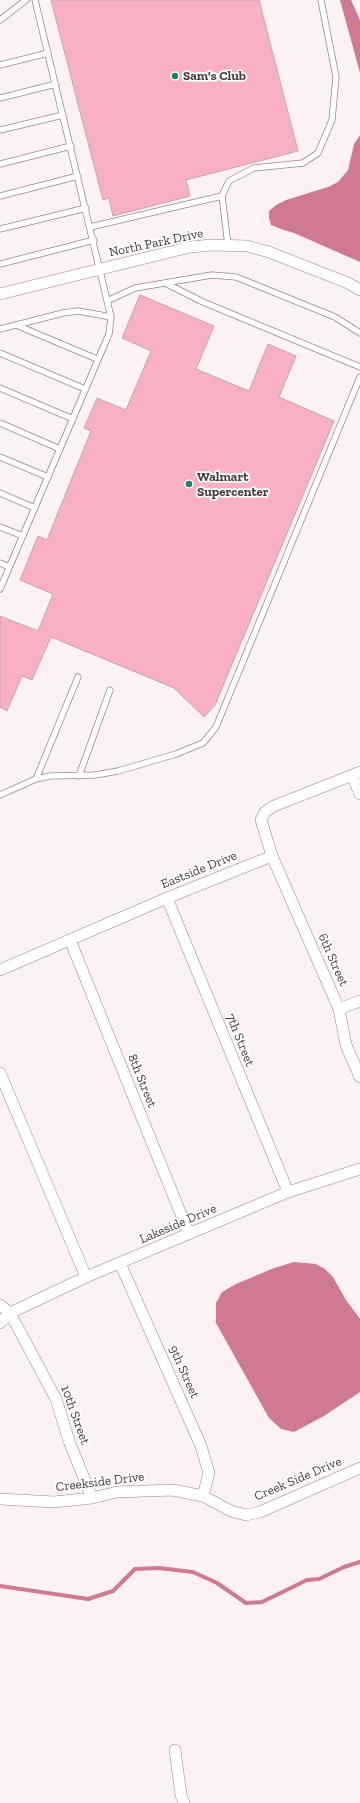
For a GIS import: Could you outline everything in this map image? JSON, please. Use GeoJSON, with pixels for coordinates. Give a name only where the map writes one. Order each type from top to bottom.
{"type":"FeatureCollection","features":[{"type":"Feature","properties":{"kind":"street","name":"North Park Drive"},"geometry":{"type":"LineString","coordinates":[[0,294],[190,247],[228,245],[247,246],[269,252],[360,290]]}},
{"type":"Feature","properties":{"kind":"street"},"geometry":{"type":"LineString","coordinates":[[272,856],[261,820],[265,812],[274,806],[356,774],[360,794]]}},
{"type":"Feature","properties":{"kind":"street","name":"Eastside Drive"},"geometry":{"type":"LineString","coordinates":[[0,970],[167,898],[272,856]]}},
{"type":"Feature","properties":{"kind":"street","name":"6th Street"},"geometry":{"type":"LineString","coordinates":[[272,856],[339,1009],[346,1045],[360,1077]]}},
{"type":"Feature","properties":{"kind":"street","name":"7th Street"},"geometry":{"type":"LineString","coordinates":[[167,898],[288,1192]]}},
{"type":"Feature","properties":{"kind":"street","name":"8th Street"},"geometry":{"type":"LineString","coordinates":[[70,940],[190,1234]]}},
{"type":"Feature","properties":{"kind":"street"},"geometry":{"type":"LineString","coordinates":[[339,1009],[360,1001]]}},
{"type":"Feature","properties":{"kind":"street"},"geometry":{"type":"LineString","coordinates":[[0,1073],[86,1278]]}},
{"type":"Feature","properties":{"kind":"street","name":"Lakeside Drive"},"geometry":{"type":"LineString","coordinates":[[10,1313],[120,1263],[288,1192],[360,1169]]}},
{"type":"Feature","properties":{"kind":"street","name":"9th Street"},"geometry":{"type":"LineString","coordinates":[[120,1263],[201,1446],[209,1473],[203,1496]]}},
{"type":"Feature","properties":{"kind":"street","name":"10th Street"},"geometry":{"type":"LineString","coordinates":[[0,1305],[10,1313],[56,1398],[69,1441],[92,1498]]}},
{"type":"Feature","properties":{"kind":"street"},"geometry":{"type":"LineString","coordinates":[[0,1323],[10,1313]]}},
{"type":"Feature","properties":{"kind":"street","name":"Creek Side Drive"},"geometry":{"type":"LineString","coordinates":[[203,1496],[231,1511],[246,1515],[260,1512],[360,1468]]}},
{"type":"Feature","properties":{"kind":"street","name":"Creekside Drive"},"geometry":{"type":"LineString","coordinates":[[0,1499],[54,1502],[92,1498],[117,1492],[143,1490],[173,1490],[203,1496]]}},
{"type":"Feature","properties":{"kind":"street"},"geometry":{"type":"LineString","coordinates":[[175,1750],[181,1795],[184,1803]]}},
{"type":"Feature","properties":{"kind":"lane"},"geometry":{"type":"LineString","coordinates":[[0,20],[26,0]]}},
{"type":"Feature","properties":{"kind":"lane"},"geometry":{"type":"LineString","coordinates":[[0,589],[73,419],[97,359],[109,334],[111,318],[101,269],[36,0]]}},
{"type":"Feature","properties":{"kind":"lane"},"geometry":{"type":"LineString","coordinates":[[228,245],[222,196],[229,180],[254,168],[303,163],[318,153],[332,120],[336,76],[321,0]]}},
{"type":"Feature","properties":{"kind":"lane"},"geometry":{"type":"LineString","coordinates":[[0,65],[48,53]]}},
{"type":"Feature","properties":{"kind":"lane"},"geometry":{"type":"LineString","coordinates":[[0,98],[56,84]]}},
{"type":"Feature","properties":{"kind":"lane"},"geometry":{"type":"LineString","coordinates":[[0,130],[63,115]]}},
{"type":"Feature","properties":{"kind":"lane"},"geometry":{"type":"LineString","coordinates":[[0,164],[71,146]]}},
{"type":"Feature","properties":{"kind":"lane"},"geometry":{"type":"LineString","coordinates":[[0,196],[78,176]]}},
{"type":"Feature","properties":{"kind":"lane"},"geometry":{"type":"LineString","coordinates":[[90,227],[222,196]]}},
{"type":"Feature","properties":{"kind":"lane"},"geometry":{"type":"LineString","coordinates":[[0,230],[86,208]]}},
{"type":"Feature","properties":{"kind":"lane"},"geometry":{"type":"LineString","coordinates":[[0,264],[94,240]]}},
{"type":"Feature","properties":{"kind":"lane"},"geometry":{"type":"LineString","coordinates":[[107,301],[135,288],[167,284],[212,275],[236,277],[335,317],[360,333]]}},
{"type":"Feature","properties":{"kind":"lane"},"geometry":{"type":"LineString","coordinates":[[167,284],[203,302],[360,368]]}},
{"type":"Feature","properties":{"kind":"lane"},"geometry":{"type":"LineString","coordinates":[[0,329],[63,313],[78,311],[111,318]]}},
{"type":"Feature","properties":{"kind":"lane"},"geometry":{"type":"LineString","coordinates":[[16,325],[97,359]]}},
{"type":"Feature","properties":{"kind":"lane"},"geometry":{"type":"LineString","coordinates":[[0,353],[85,389]]}},
{"type":"Feature","properties":{"kind":"lane"},"geometry":{"type":"LineString","coordinates":[[0,794],[36,778],[50,776],[95,776],[118,771],[176,754],[203,743],[216,727],[360,377]]}},
{"type":"Feature","properties":{"kind":"lane"},"geometry":{"type":"LineString","coordinates":[[0,388],[73,419]]}},
{"type":"Feature","properties":{"kind":"lane"},"geometry":{"type":"LineString","coordinates":[[0,423],[60,449]]}},
{"type":"Feature","properties":{"kind":"lane"},"geometry":{"type":"LineString","coordinates":[[0,457],[48,477]]}},
{"type":"Feature","properties":{"kind":"lane"},"geometry":{"type":"LineString","coordinates":[[0,493],[35,508]]}},
{"type":"Feature","properties":{"kind":"lane"},"geometry":{"type":"LineString","coordinates":[[0,527],[23,536]]}},
{"type":"Feature","properties":{"kind":"lane"},"geometry":{"type":"LineString","coordinates":[[0,563],[9,567]]}},
{"type":"Feature","properties":{"kind":"lane"},"geometry":{"type":"LineString","coordinates":[[36,778],[78,677]]}},
{"type":"Feature","properties":{"kind":"lane"},"geometry":{"type":"LineString","coordinates":[[80,776],[110,690]]}},
{"type":"Feature","properties":{"kind":"shaded area"},"geometry":{"type":"Polygon","coordinates":[[[340,0],[351,0],[360,20],[360,73],[340,0]]]}},
{"type":"Feature","properties":{"kind":"shaded area"},"geometry":{"type":"Polygon","coordinates":[[[360,135],[360,262],[294,233],[271,225],[269,211],[276,205],[286,200],[328,187],[338,182],[348,170],[354,144],[360,135]]]}},
{"type":"Feature","properties":{"kind":"shaded area"},"geometry":{"type":"Polygon","coordinates":[[[294,1262],[316,1264],[325,1269],[333,1277],[346,1300],[360,1319],[360,1392],[324,1416],[294,1432],[281,1429],[269,1418],[216,1323],[216,1303],[222,1292],[236,1284],[274,1268],[294,1262]]]}},
{"type":"Feature","properties":{"kind":"building","name":"Sam's Club"},"geometry":{"type":"Polygon","coordinates":[[[51,0],[259,0],[298,151],[186,180],[190,196],[113,216],[109,198],[103,200],[51,0]]]}},
{"type":"Feature","properties":{"kind":"building","name":"Walmart Supercenter"},"geometry":{"type":"Polygon","coordinates":[[[140,295],[214,326],[196,369],[249,391],[268,344],[296,356],[279,397],[334,421],[215,705],[204,717],[174,688],[51,637],[32,680],[22,676],[7,711],[0,707],[0,616],[38,631],[53,594],[20,580],[38,536],[47,540],[91,431],[84,428],[97,398],[126,410],[151,351],[122,338],[140,295]]]}},
{"type":"Feature","properties":{"kind":"waterway"},"geometry":{"type":"LineString","coordinates":[[0,1586],[88,1599],[113,1591],[135,1569],[159,1568],[193,1572],[217,1583],[246,1603],[262,1602],[307,1580],[319,1579],[344,1567],[360,1562]]}},
{"type":"Feature","properties":{"kind":"place","name":"Sam's Club"},"geometry":{"type":"Point","coordinates":[175,76]}},
{"type":"Feature","properties":{"kind":"place","name":"Walmart Supercenter"},"geometry":{"type":"Point","coordinates":[189,484]}}]}
